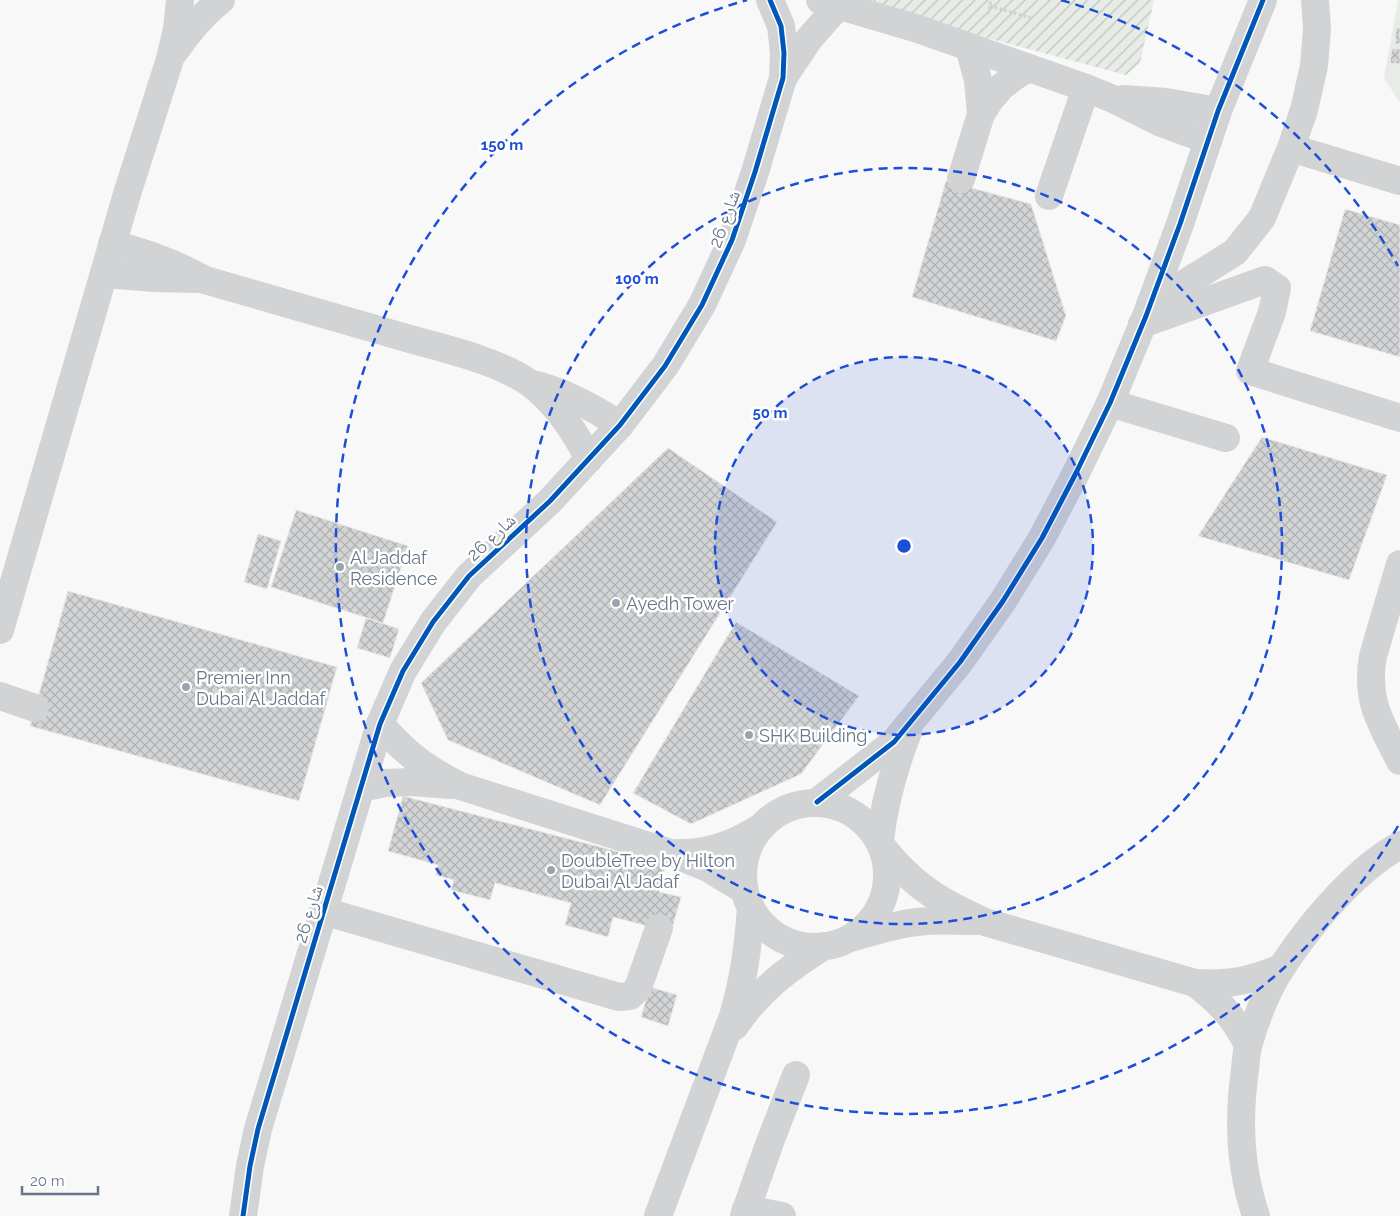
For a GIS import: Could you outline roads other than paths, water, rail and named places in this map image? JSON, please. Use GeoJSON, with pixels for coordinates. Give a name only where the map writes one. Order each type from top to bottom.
{"type":"FeatureCollection","features":[{"type":"Feature","properties":{"kind":"street"},"geometry":{"type":"LineString","coordinates":[[0,630],[9,565],[104,274],[170,59],[177,29],[180,0]]}},
{"type":"Feature","properties":{"kind":"street"},"geometry":{"type":"LineString","coordinates":[[170,59],[187,33],[208,10],[221,0]]}},
{"type":"Feature","properties":{"kind":"street","name":"شارع 26"},"geometry":{"type":"LineString","coordinates":[[243,1216],[250,1166],[258,1129],[380,724],[403,671],[433,622],[469,576],[550,502],[620,425],[665,366],[702,305],[732,240],[755,172],[783,78],[784,53],[781,26],[770,0]]}},
{"type":"Feature","properties":{"kind":"street"},"geometry":{"type":"LineString","coordinates":[[818,802],[889,746],[913,719],[960,662],[1003,601],[1042,538],[1110,403],[1180,224],[1218,111],[1263,0]]}},
{"type":"Feature","properties":{"kind":"street"},"geometry":{"type":"LineString","coordinates":[[1146,315],[1235,252],[1262,218],[1291,148],[1304,110],[1314,66],[1318,29],[1315,0]]}},
{"type":"Feature","properties":{"kind":"street"},"geometry":{"type":"LineString","coordinates":[[830,2],[915,28],[1086,88],[1159,122],[1208,140]]}},
{"type":"Feature","properties":{"kind":"street","name":"شارع 26"},"geometry":{"type":"LineString","coordinates":[[783,78],[809,39],[830,2]]}},
{"type":"Feature","properties":{"kind":"street"},"geometry":{"type":"LineString","coordinates":[[969,47],[978,80],[981,114]]}},
{"type":"Feature","properties":{"kind":"street"},"geometry":{"type":"LineString","coordinates":[[961,179],[981,114],[1001,87],[1028,68]]}},
{"type":"Feature","properties":{"kind":"street"},"geometry":{"type":"LineString","coordinates":[[1049,196],[1086,88]]}},
{"type":"Feature","properties":{"kind":"street"},"geometry":{"type":"LineString","coordinates":[[1113,99],[1166,102],[1218,111]]}},
{"type":"Feature","properties":{"kind":"street"},"geometry":{"type":"LineString","coordinates":[[1291,148],[1400,180]]}},
{"type":"Feature","properties":{"kind":"street"},"geometry":{"type":"LineString","coordinates":[[112,244],[160,258],[205,280],[460,353],[579,401],[620,425]]}},
{"type":"Feature","properties":{"kind":"street"},"geometry":{"type":"LineString","coordinates":[[104,274],[205,280]]}},
{"type":"Feature","properties":{"kind":"street"},"geometry":{"type":"LineString","coordinates":[[1146,315],[1264,280],[1276,288],[1272,312],[1250,371],[1400,418]]}},
{"type":"Feature","properties":{"kind":"street"},"geometry":{"type":"LineString","coordinates":[[528,382],[563,417],[589,459]]}},
{"type":"Feature","properties":{"kind":"street"},"geometry":{"type":"LineString","coordinates":[[1110,403],[1226,438]]}},
{"type":"Feature","properties":{"kind":"street"},"geometry":{"type":"LineString","coordinates":[[1400,564],[1373,656],[1370,687],[1372,702],[1377,716],[1400,761]]}},
{"type":"Feature","properties":{"kind":"street"},"geometry":{"type":"LineString","coordinates":[[0,696],[35,708]]}},
{"type":"Feature","properties":{"kind":"street"},"geometry":{"type":"LineString","coordinates":[[852,937],[866,926],[884,898],[887,864],[882,845],[882,817],[895,767],[913,719]]}},
{"type":"Feature","properties":{"kind":"street"},"geometry":{"type":"LineString","coordinates":[[380,724],[397,744],[416,760],[460,786],[671,853],[708,868],[748,899],[761,922],[774,934],[789,942],[806,946],[824,946],[886,928],[918,922],[952,920],[985,922]]}},
{"type":"Feature","properties":{"kind":"street"},"geometry":{"type":"LineString","coordinates":[[361,788],[385,783],[410,782],[460,786]]}},
{"type":"Feature","properties":{"kind":"street"},"geometry":{"type":"LineString","coordinates":[[671,853],[709,851],[728,846],[761,827],[776,814],[792,806],[818,802],[833,804],[847,809],[860,818],[872,829],[882,845],[904,872],[929,892],[956,909],[985,922],[1195,984],[1240,982],[1281,968]]}},
{"type":"Feature","properties":{"kind":"street"},"geometry":{"type":"LineString","coordinates":[[1256,1216],[1249,1194],[1241,1139],[1242,1087],[1248,1045],[1262,1007],[1281,968],[1309,929],[1337,896],[1369,866],[1394,849],[1400,826]]}},
{"type":"Feature","properties":{"kind":"street"},"geometry":{"type":"LineString","coordinates":[[658,1216],[724,1041],[741,989],[746,963],[748,899],[743,876],[744,863],[753,838],[761,827]]}},
{"type":"Feature","properties":{"kind":"street"},"geometry":{"type":"LineString","coordinates":[[323,911],[619,997],[630,996],[638,988],[659,928]]}},
{"type":"Feature","properties":{"kind":"street"},"geometry":{"type":"LineString","coordinates":[[724,1041],[744,1013],[767,987],[794,965],[824,946]]}},
{"type":"Feature","properties":{"kind":"street"},"geometry":{"type":"LineString","coordinates":[[1195,984],[1212,996],[1226,1010],[1239,1027],[1248,1045]]}},
{"type":"Feature","properties":{"kind":"street"},"geometry":{"type":"LineString","coordinates":[[782,1216],[745,1212],[796,1075]]}},
{"type":"Feature","properties":{"kind":"place","name":"Al Jaddaf Residence"},"geometry":{"type":"Point","coordinates":[340,567]}},
{"type":"Feature","properties":{"kind":"place","name":"Ayedh Tower"},"geometry":{"type":"Point","coordinates":[616,603]}},
{"type":"Feature","properties":{"kind":"place","name":"Premier Inn Dubai Al Jaddaf"},"geometry":{"type":"Point","coordinates":[186,687]}},
{"type":"Feature","properties":{"kind":"place","name":"SHK Building"},"geometry":{"type":"Point","coordinates":[749,735]}},
{"type":"Feature","properties":{"kind":"place","name":"DoubleTree by Hilton Dubai Al Jadaf"},"geometry":{"type":"Point","coordinates":[551,870]}}]}
